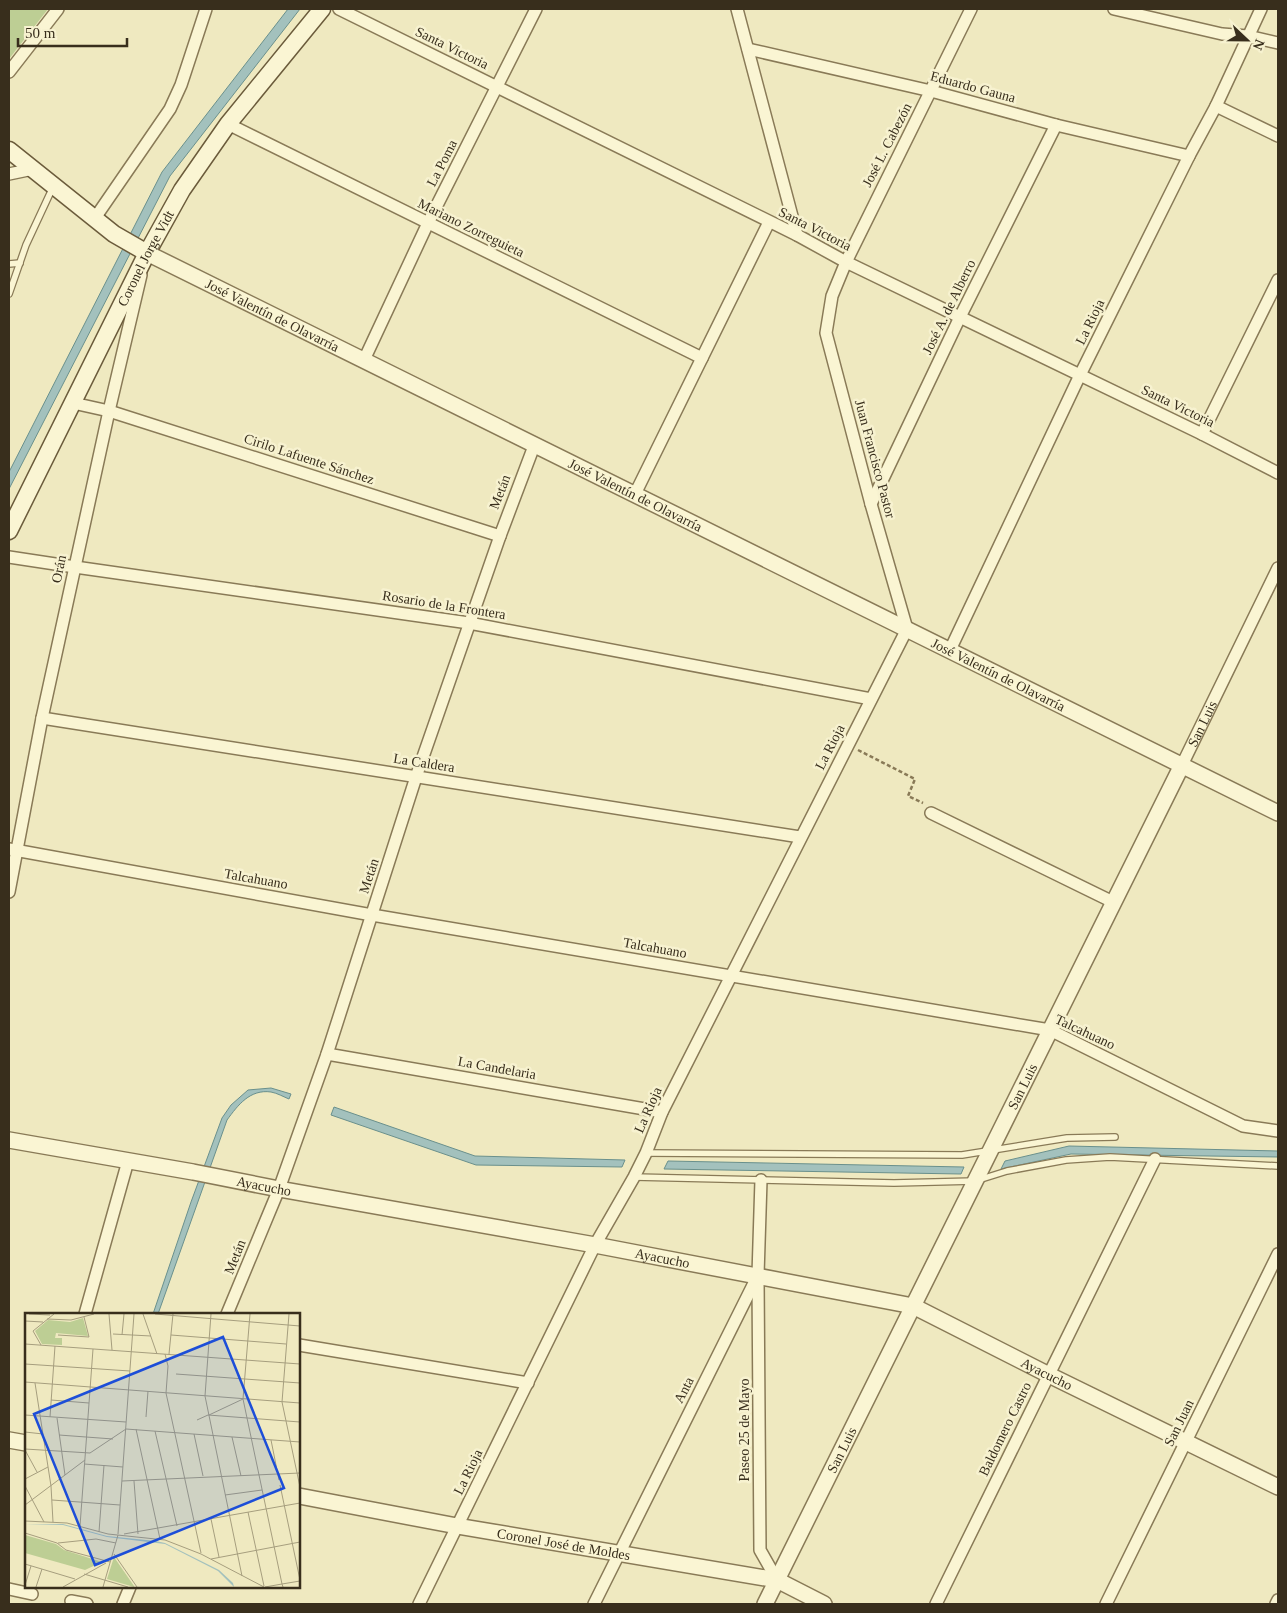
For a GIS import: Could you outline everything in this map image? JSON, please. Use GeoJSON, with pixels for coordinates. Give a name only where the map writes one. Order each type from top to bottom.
{"type":"FeatureCollection","features":[{"type":"Feature","properties":{"kind":"main road","name":"Coronel Jorge Vidt"},"geometry":{"type":"LineString","coordinates":[[9,531],[73,403],[142,251],[228,124],[322,9]]}},
{"type":"Feature","properties":{"kind":"main road","name":"José Valentín de Olavarría"},"geometry":{"type":"LineString","coordinates":[[9,150],[114,234],[142,251]]}},
{"type":"Feature","properties":{"kind":"street"},"geometry":{"type":"LineString","coordinates":[[9,72],[58,9]]}},
{"type":"Feature","properties":{"kind":"street"},"geometry":{"type":"LineString","coordinates":[[96,218],[170,109],[182,85],[206,9]]}},
{"type":"Feature","properties":{"kind":"street","name":"Santa Victoria"},"geometry":{"type":"LineString","coordinates":[[338,9],[797,235],[846,262],[1202,434],[1278,473]]}},
{"type":"Feature","properties":{"kind":"street","name":"La Poma"},"geometry":{"type":"LineString","coordinates":[[364,360],[428,223],[536,9]]}},
{"type":"Feature","properties":{"kind":"street"},"geometry":{"type":"LineString","coordinates":[[737,9],[797,235]]}},
{"type":"Feature","properties":{"kind":"street","name":"José L. Cabezón"},"geometry":{"type":"LineString","coordinates":[[832,296],[846,262],[971,9]]}},
{"type":"Feature","properties":{"kind":"street"},"geometry":{"type":"LineString","coordinates":[[1114,9],[1222,34],[1248,36],[1278,43]]}},
{"type":"Feature","properties":{"kind":"street","name":"La Rioja"},"geometry":{"type":"LineString","coordinates":[[950,650],[1080,375],[1189,156],[1216,106],[1262,9]]}},
{"type":"Feature","properties":{"kind":"street","name":"Eduardo Gauna"},"geometry":{"type":"LineString","coordinates":[[748,49],[931,91],[1056,125],[1189,156]]}},
{"type":"Feature","properties":{"kind":"street"},"geometry":{"type":"LineString","coordinates":[[1216,106],[1278,136]]}},
{"type":"Feature","properties":{"kind":"street","name":"Mariano Zorreguieta"},"geometry":{"type":"LineString","coordinates":[[228,124],[702,358]]}},
{"type":"Feature","properties":{"kind":"street","name":"José A. de Alberro"},"geometry":{"type":"LineString","coordinates":[[872,504],[960,317],[1056,125]]}},
{"type":"Feature","properties":{"kind":"street"},"geometry":{"type":"LineString","coordinates":[[9,174],[33,168]]}},
{"type":"Feature","properties":{"kind":"street"},"geometry":{"type":"LineString","coordinates":[[635,494],[769,222]]}},
{"type":"Feature","properties":{"kind":"street","name":"José Valentín de Olavarría"},"geometry":{"type":"LineString","coordinates":[[142,251],[1278,813]]}},
{"type":"Feature","properties":{"kind":"street","name":"Orán"},"geometry":{"type":"LineString","coordinates":[[9,892],[13,849],[142,251]]}},
{"type":"Feature","properties":{"kind":"street"},"geometry":{"type":"LineString","coordinates":[[1202,434],[1278,280]]}},
{"type":"Feature","properties":{"kind":"street","name":"Juan Francisco Pastor"},"geometry":{"type":"LineString","coordinates":[[832,296],[826,333],[907,629]]}},
{"type":"Feature","properties":{"kind":"street","name":"Cirilo Lafuente Sánchez"},"geometry":{"type":"LineString","coordinates":[[73,403],[109,411],[500,536]]}},
{"type":"Feature","properties":{"kind":"street","name":"Metán"},"geometry":{"type":"LineString","coordinates":[[227,1313],[279,1189],[328,1054],[416,777],[500,536],[534,446]]}},
{"type":"Feature","properties":{"kind":"street","name":"Rosario de la Frontera"},"geometry":{"type":"LineString","coordinates":[[9,557],[75,568],[469,623],[871,699]]}},
{"type":"Feature","properties":{"kind":"street","name":"San Luis"},"geometry":{"type":"LineString","coordinates":[[765,1604],[1278,568]]}},
{"type":"Feature","properties":{"kind":"street","name":"La Rioja"},"geometry":{"type":"LineString","coordinates":[[419,1604],[595,1245],[634,1177],[646,1153],[662,1112],[907,629]]}},
{"type":"Feature","properties":{"kind":"street","name":"La Caldera"},"geometry":{"type":"LineString","coordinates":[[42,718],[800,837]]}},
{"type":"Feature","properties":{"kind":"street"},"geometry":{"type":"LineString","coordinates":[[931,813],[1114,902]]}},
{"type":"Feature","properties":{"kind":"street","name":"Talcahuano"},"geometry":{"type":"LineString","coordinates":[[13,849],[372,915],[1050,1030],[1243,1126],[1278,1131]]}},
{"type":"Feature","properties":{"kind":"street","name":"La Candelaria"},"geometry":{"type":"LineString","coordinates":[[328,1054],[662,1112]]}},
{"type":"Feature","properties":{"kind":"street","name":"Ayacucho"},"geometry":{"type":"LineString","coordinates":[[9,1140],[595,1245],[913,1306],[1278,1487]]}},
{"type":"Feature","properties":{"kind":"street","name":"Baldomero Castro"},"geometry":{"type":"LineString","coordinates":[[936,1604],[1155,1159]]}},
{"type":"Feature","properties":{"kind":"street"},"geometry":{"type":"LineString","coordinates":[[85,1313],[128,1161]]}},
{"type":"Feature","properties":{"kind":"street","name":"Anta"},"geometry":{"type":"LineString","coordinates":[[594,1604],[758,1275],[761,1180]]}},
{"type":"Feature","properties":{"kind":"street","name":"San Juan"},"geometry":{"type":"LineString","coordinates":[[1106,1604],[1278,1254]]}},
{"type":"Feature","properties":{"kind":"street","name":"Paseo 25 de Mayo"},"geometry":{"type":"LineString","coordinates":[[758,1275],[760,1550],[777,1580]]}},
{"type":"Feature","properties":{"kind":"street"},"geometry":{"type":"LineString","coordinates":[[300,1345],[528,1383]]}},
{"type":"Feature","properties":{"kind":"street"},"geometry":{"type":"LineString","coordinates":[[9,1440],[25,1443]]}},
{"type":"Feature","properties":{"kind":"street","name":"Coronel José de Moldes"},"geometry":{"type":"LineString","coordinates":[[300,1496],[458,1526],[777,1580],[824,1604]]}},
{"type":"Feature","properties":{"kind":"street"},"geometry":{"type":"LineString","coordinates":[[123,1604],[130,1588]]}},
{"type":"Feature","properties":{"kind":"street"},"geometry":{"type":"LineString","coordinates":[[9,1589],[32,1594]]}},
{"type":"Feature","properties":{"kind":"street"},"geometry":{"type":"LineString","coordinates":[[1276,1604],[1278,1600]]}},
{"type":"Feature","properties":{"kind":"street"},"geometry":{"type":"LineString","coordinates":[[71,1601],[86,1604]]}},
{"type":"Feature","properties":{"kind":"lane"},"geometry":{"type":"LineString","coordinates":[[9,294],[26,245],[54,185]]}},
{"type":"Feature","properties":{"kind":"lane"},"geometry":{"type":"LineString","coordinates":[[9,264],[20,263]]}},
{"type":"Feature","properties":{"kind":"lane"},"geometry":{"type":"LineString","coordinates":[[646,1153],[962,1154],[1067,1138],[1116,1136]]}},
{"type":"Feature","properties":{"kind":"lane"},"geometry":{"type":"LineString","coordinates":[[634,1177],[894,1183],[975,1181],[1007,1171],[1066,1160],[1110,1157],[1278,1166]]}},
{"type":"Feature","properties":{"kind":"path"},"geometry":{"type":"LineString","coordinates":[[848,745],[915,779],[908,796],[928,806],[926,810],[931,813]]}},
{"type":"Feature","properties":{"kind":"green space"},"geometry":{"type":"Polygon","coordinates":[[[9,9],[48,9],[9,59],[9,9]]]}},
{"type":"Feature","properties":{"kind":"water"},"geometry":{"type":"Polygon","coordinates":[[[288,9],[300,9],[170,176],[9,489],[9,472],[162,172],[288,9]]]}},
{"type":"Feature","properties":{"kind":"water"},"geometry":{"type":"Polygon","coordinates":[[[271,1088],[291,1094],[289,1099],[271,1092],[257,1093],[245,1099],[227,1120],[158,1313],[153,1313],[222,1118],[231,1105],[248,1090],[271,1088]]]}},
{"type":"Feature","properties":{"kind":"water"},"geometry":{"type":"Polygon","coordinates":[[[334,1107],[475,1156],[625,1160],[622,1167],[476,1165],[331,1115],[334,1107]]]}},
{"type":"Feature","properties":{"kind":"water"},"geometry":{"type":"Polygon","coordinates":[[[1069,1146],[1278,1151],[1278,1157],[1071,1154],[1001,1169],[1005,1161],[1069,1146]]]}},
{"type":"Feature","properties":{"kind":"water"},"geometry":{"type":"Polygon","coordinates":[[[668,1161],[964,1167],[961,1174],[664,1169],[668,1161]]]}}]}
